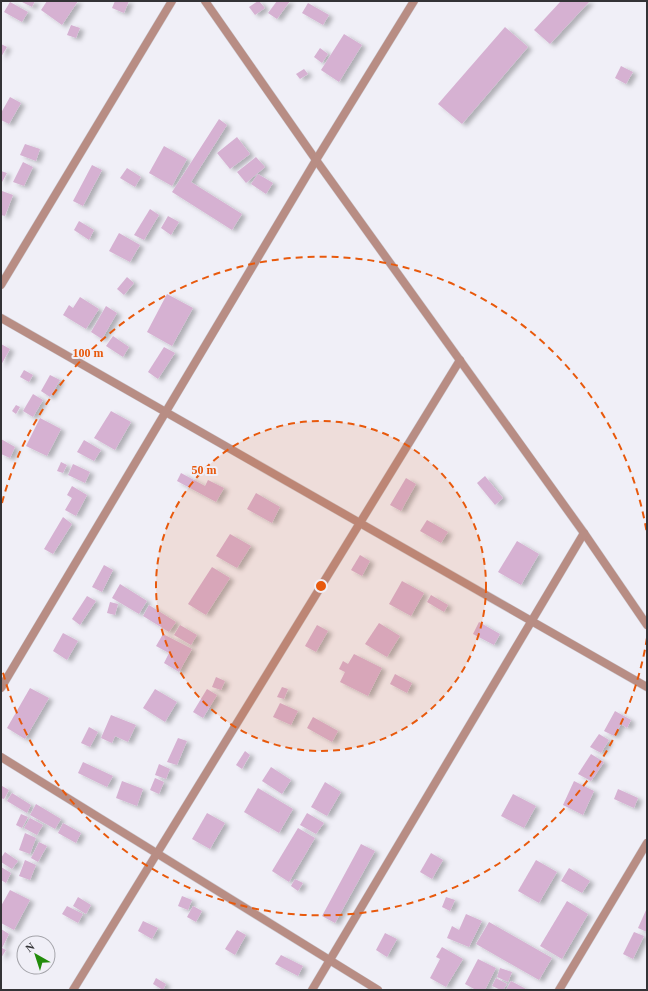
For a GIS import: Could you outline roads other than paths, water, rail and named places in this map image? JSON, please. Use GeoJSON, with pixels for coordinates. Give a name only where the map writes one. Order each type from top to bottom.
{"type":"FeatureCollection","features":[{"type":"Feature","properties":{"kind":"street"},"geometry":{"type":"LineString","coordinates":[[1,285],[172,1]]}},
{"type":"Feature","properties":{"kind":"street"},"geometry":{"type":"LineString","coordinates":[[205,1],[316,160],[584,533],[647,625]]}},
{"type":"Feature","properties":{"kind":"street"},"geometry":{"type":"LineString","coordinates":[[1,688],[316,160],[414,1]]}},
{"type":"Feature","properties":{"kind":"street"},"geometry":{"type":"LineString","coordinates":[[1,318],[647,687]]}},
{"type":"Feature","properties":{"kind":"street"},"geometry":{"type":"LineString","coordinates":[[73,990],[460,360]]}},
{"type":"Feature","properties":{"kind":"street"},"geometry":{"type":"LineString","coordinates":[[312,990],[584,533]]}},
{"type":"Feature","properties":{"kind":"street"},"geometry":{"type":"LineString","coordinates":[[1,757],[378,990]]}},
{"type":"Feature","properties":{"kind":"street"},"geometry":{"type":"LineString","coordinates":[[559,990],[647,843]]}}]}
